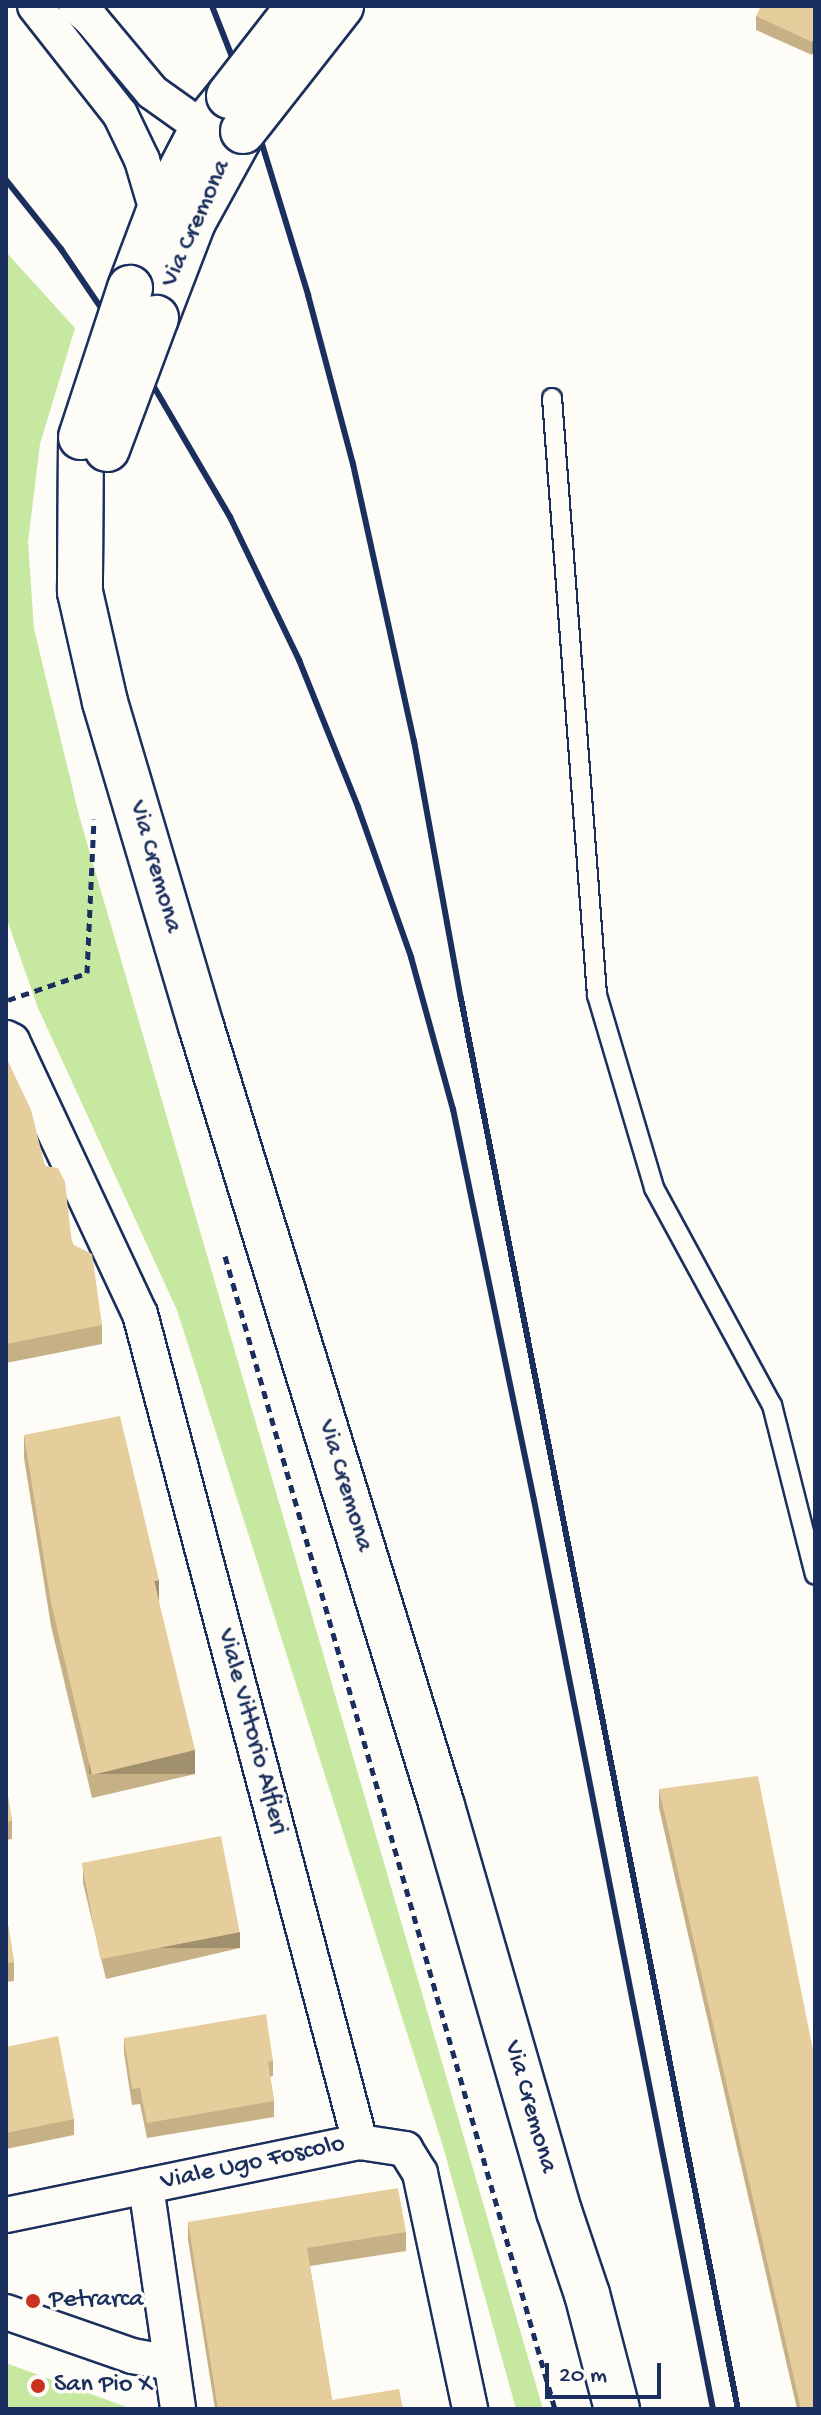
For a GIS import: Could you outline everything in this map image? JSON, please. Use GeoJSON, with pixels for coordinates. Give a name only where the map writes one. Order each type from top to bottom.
{"type":"FeatureCollection","features":[{"type":"Feature","properties":{"kind":"main road","name":"Via Cremona"},"geometry":{"type":"LineString","coordinates":[[143,303],[193,222],[226,126],[299,6]]}},
{"type":"Feature","properties":{"kind":"main road","name":"Via Cremona"},"geometry":{"type":"LineString","coordinates":[[341,6],[226,126],[158,214],[143,303],[94,443],[78,562],[89,638],[105,702],[201,1026],[437,1791],[559,2211],[587,2294],[617,2409]]}},
{"type":"Feature","properties":{"kind":"street"},"geometry":{"type":"LineString","coordinates":[[35,6],[120,114],[142,160],[158,214]]}},
{"type":"Feature","properties":{"kind":"street"},"geometry":{"type":"LineString","coordinates":[[76,6],[91,19],[152,92],[226,126]]}},
{"type":"Feature","properties":{"kind":"street","name":"Viale Vittorio Alfieri"},"geometry":{"type":"LineString","coordinates":[[6,1038],[12,1041],[140,1314],[360,2142]]}},
{"type":"Feature","properties":{"kind":"street"},"geometry":{"type":"LineString","coordinates":[[360,2142],[405,2149],[415,2159],[470,2409]]}},
{"type":"Feature","properties":{"kind":"street","name":"Viale Ugo Foscolo"},"geometry":{"type":"LineString","coordinates":[[6,2215],[360,2142]]}},
{"type":"Feature","properties":{"kind":"street"},"geometry":{"type":"LineString","coordinates":[[146,2186],[178,2409]]}},
{"type":"Feature","properties":{"kind":"street"},"geometry":{"type":"LineString","coordinates":[[6,2312],[142,2359],[171,2363]]}},
{"type":"Feature","properties":{"kind":"lane"},"geometry":{"type":"LineString","coordinates":[[552,398],[597,995],[654,1188],[772,1405],[815,1575]]}},
{"type":"Feature","properties":{"kind":"lane"},"geometry":{"type":"LineString","coordinates":[[6,2306],[171,2363]]}},
{"type":"Feature","properties":{"kind":"path"},"geometry":{"type":"LineString","coordinates":[[6,1001],[87,973],[94,817]]}},
{"type":"Feature","properties":{"kind":"green space"},"geometry":{"type":"Polygon","coordinates":[[[6,252],[75,328],[40,444],[28,542],[34,629],[80,819],[543,2409],[516,2409],[442,2143],[177,1310],[38,1008],[6,917],[6,252]]]}},
{"type":"Feature","properties":{"kind":"green space","name":"San Pio X"},"geometry":{"type":"Polygon","coordinates":[[[6,2363],[132,2409],[6,2409],[6,2363]]]}},
{"type":"Feature","properties":{"kind":"building"},"geometry":{"type":"Polygon","coordinates":[[[761,6],[815,6],[815,35],[812,42],[756,16],[761,6]]]}},
{"type":"Feature","properties":{"kind":"building"},"geometry":{"type":"Polygon","coordinates":[[[6,1057],[31,1110],[45,1166],[58,1168],[65,1182],[72,1244],[92,1254],[102,1325],[6,1344],[6,1057]]]}},
{"type":"Feature","properties":{"kind":"building"},"geometry":{"type":"Polygon","coordinates":[[[120,1416],[159,1580],[154,1581],[195,1750],[92,1775],[51,1603],[24,1435],[120,1416]]]}},
{"type":"Feature","properties":{"kind":"building"},"geometry":{"type":"Polygon","coordinates":[[[758,1776],[815,2060],[815,2409],[801,2409],[659,1789],[758,1776]]]}},
{"type":"Feature","properties":{"kind":"building"},"geometry":{"type":"Polygon","coordinates":[[[6,1785],[12,1821],[6,1822],[6,1785]]]}},
{"type":"Feature","properties":{"kind":"building"},"geometry":{"type":"Polygon","coordinates":[[[221,1836],[240,1932],[100,1959],[82,1863],[221,1836]]]}},
{"type":"Feature","properties":{"kind":"building"},"geometry":{"type":"Polygon","coordinates":[[[6,1912],[14,1962],[6,1964],[6,1912]]]}},
{"type":"Feature","properties":{"kind":"building"},"geometry":{"type":"Polygon","coordinates":[[[266,2014],[273,2061],[268,2062],[274,2101],[147,2123],[140,2088],[132,2089],[124,2038],[266,2014]]]}},
{"type":"Feature","properties":{"kind":"building"},"geometry":{"type":"Polygon","coordinates":[[[58,2036],[74,2119],[6,2133],[6,2047],[58,2036]]]}},
{"type":"Feature","properties":{"kind":"building"},"geometry":{"type":"Polygon","coordinates":[[[398,2188],[406,2232],[307,2248],[332,2400],[399,2389],[403,2409],[218,2409],[188,2222],[398,2188]]]}},
{"type":"Feature","properties":{"kind":"railway"},"geometry":{"type":"LineString","coordinates":[[212,6],[247,95],[308,295],[353,464],[414,741],[461,999],[738,2409]]}},
{"type":"Feature","properties":{"kind":"railway"},"geometry":{"type":"LineString","coordinates":[[6,180],[61,249],[150,380],[230,517],[299,660],[358,807],[411,957],[453,1109],[534,1500],[713,2409]]}},
{"type":"Feature","properties":{"kind":"place","name":"Petrarca"},"geometry":{"type":"Point","coordinates":[33,2301]}},
{"type":"Feature","properties":{"kind":"place","name":"San Pio X"},"geometry":{"type":"Point","coordinates":[38,2386]}}]}
